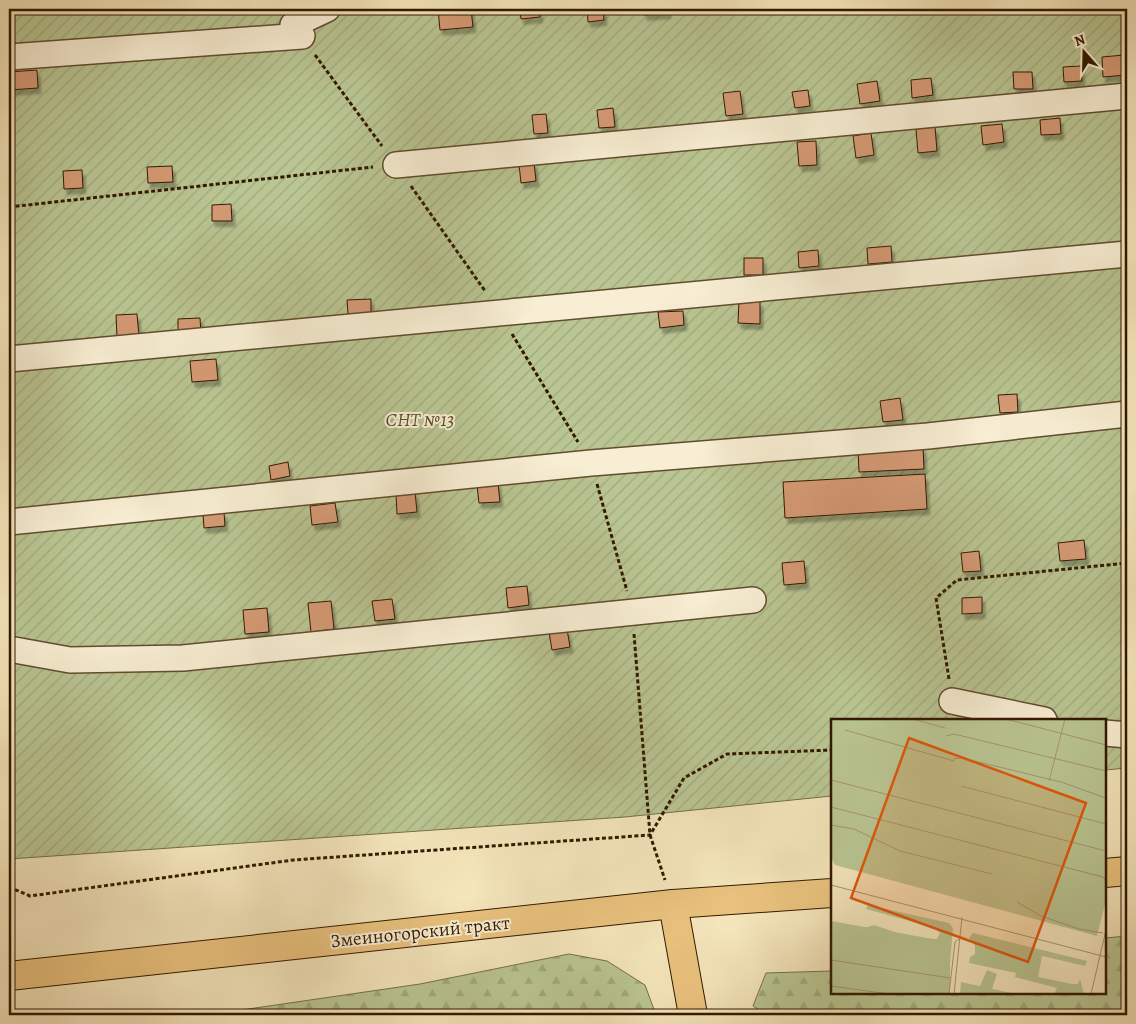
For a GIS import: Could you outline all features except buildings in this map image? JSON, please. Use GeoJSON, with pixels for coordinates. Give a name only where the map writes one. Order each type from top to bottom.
{"type":"FeatureCollection","features":[{"type":"Feature","properties":{"kind":"main road"},"geometry":{"type":"LineString","coordinates":[[1106,873],[1127,871]]}},
{"type":"Feature","properties":{"kind":"main road","name":"Змеиногорский тракт"},"geometry":{"type":"LineString","coordinates":[[9,976],[673,904],[831,893]]}},
{"type":"Feature","properties":{"kind":"main road"},"geometry":{"type":"LineString","coordinates":[[673,904],[693,1015]]}},
{"type":"Feature","properties":{"kind":"lane"},"geometry":{"type":"LineString","coordinates":[[9,57],[297,30],[326,9]]}},
{"type":"Feature","properties":{"kind":"lane"},"geometry":{"type":"LineString","coordinates":[[396,165],[1127,96]]}},
{"type":"Feature","properties":{"kind":"lane"},"geometry":{"type":"LineString","coordinates":[[9,359],[1127,254]]}},
{"type":"Feature","properties":{"kind":"lane"},"geometry":{"type":"LineString","coordinates":[[9,522],[591,463],[928,436],[1127,414]]}},
{"type":"Feature","properties":{"kind":"lane"},"geometry":{"type":"LineString","coordinates":[[9,650],[70,660],[183,658],[753,600]]}},
{"type":"Feature","properties":{"kind":"lane"},"geometry":{"type":"LineString","coordinates":[[952,701],[1039,719]]}},
{"type":"Feature","properties":{"kind":"lane"},"geometry":{"type":"LineString","coordinates":[[1106,732],[1127,735]]}},
{"type":"Feature","properties":{"kind":"path"},"geometry":{"type":"LineString","coordinates":[[297,30],[396,165],[499,312],[591,463],[633,612],[650,835],[673,904]]}},
{"type":"Feature","properties":{"kind":"path"},"geometry":{"type":"LineString","coordinates":[[9,207],[396,165]]}},
{"type":"Feature","properties":{"kind":"path"},"geometry":{"type":"LineString","coordinates":[[952,701],[936,598],[957,580],[1127,563]]}},
{"type":"Feature","properties":{"kind":"path"},"geometry":{"type":"LineString","coordinates":[[650,835],[684,778],[727,754],[831,750]]}},
{"type":"Feature","properties":{"kind":"path"},"geometry":{"type":"LineString","coordinates":[[9,887],[30,896],[293,860],[650,835]]}},
{"type":"Feature","properties":{"kind":"green space","name":"СНТ №13"},"geometry":{"type":"Polygon","coordinates":[[[9,9],[1127,9],[1127,768],[1106,770],[1106,719],[831,719],[831,796],[625,817],[9,859],[9,9]]]}},
{"type":"Feature","properties":{"kind":"green space"},"geometry":{"type":"Polygon","coordinates":[[[1127,936],[1127,1015],[767,1015],[753,1006],[766,973],[831,971],[831,994],[1106,994],[1106,938],[1127,936]]]}},
{"type":"Feature","properties":{"kind":"green space"},"geometry":{"type":"Polygon","coordinates":[[[569,954],[607,961],[645,985],[656,1015],[207,1015],[420,984],[569,954]]]}}]}
